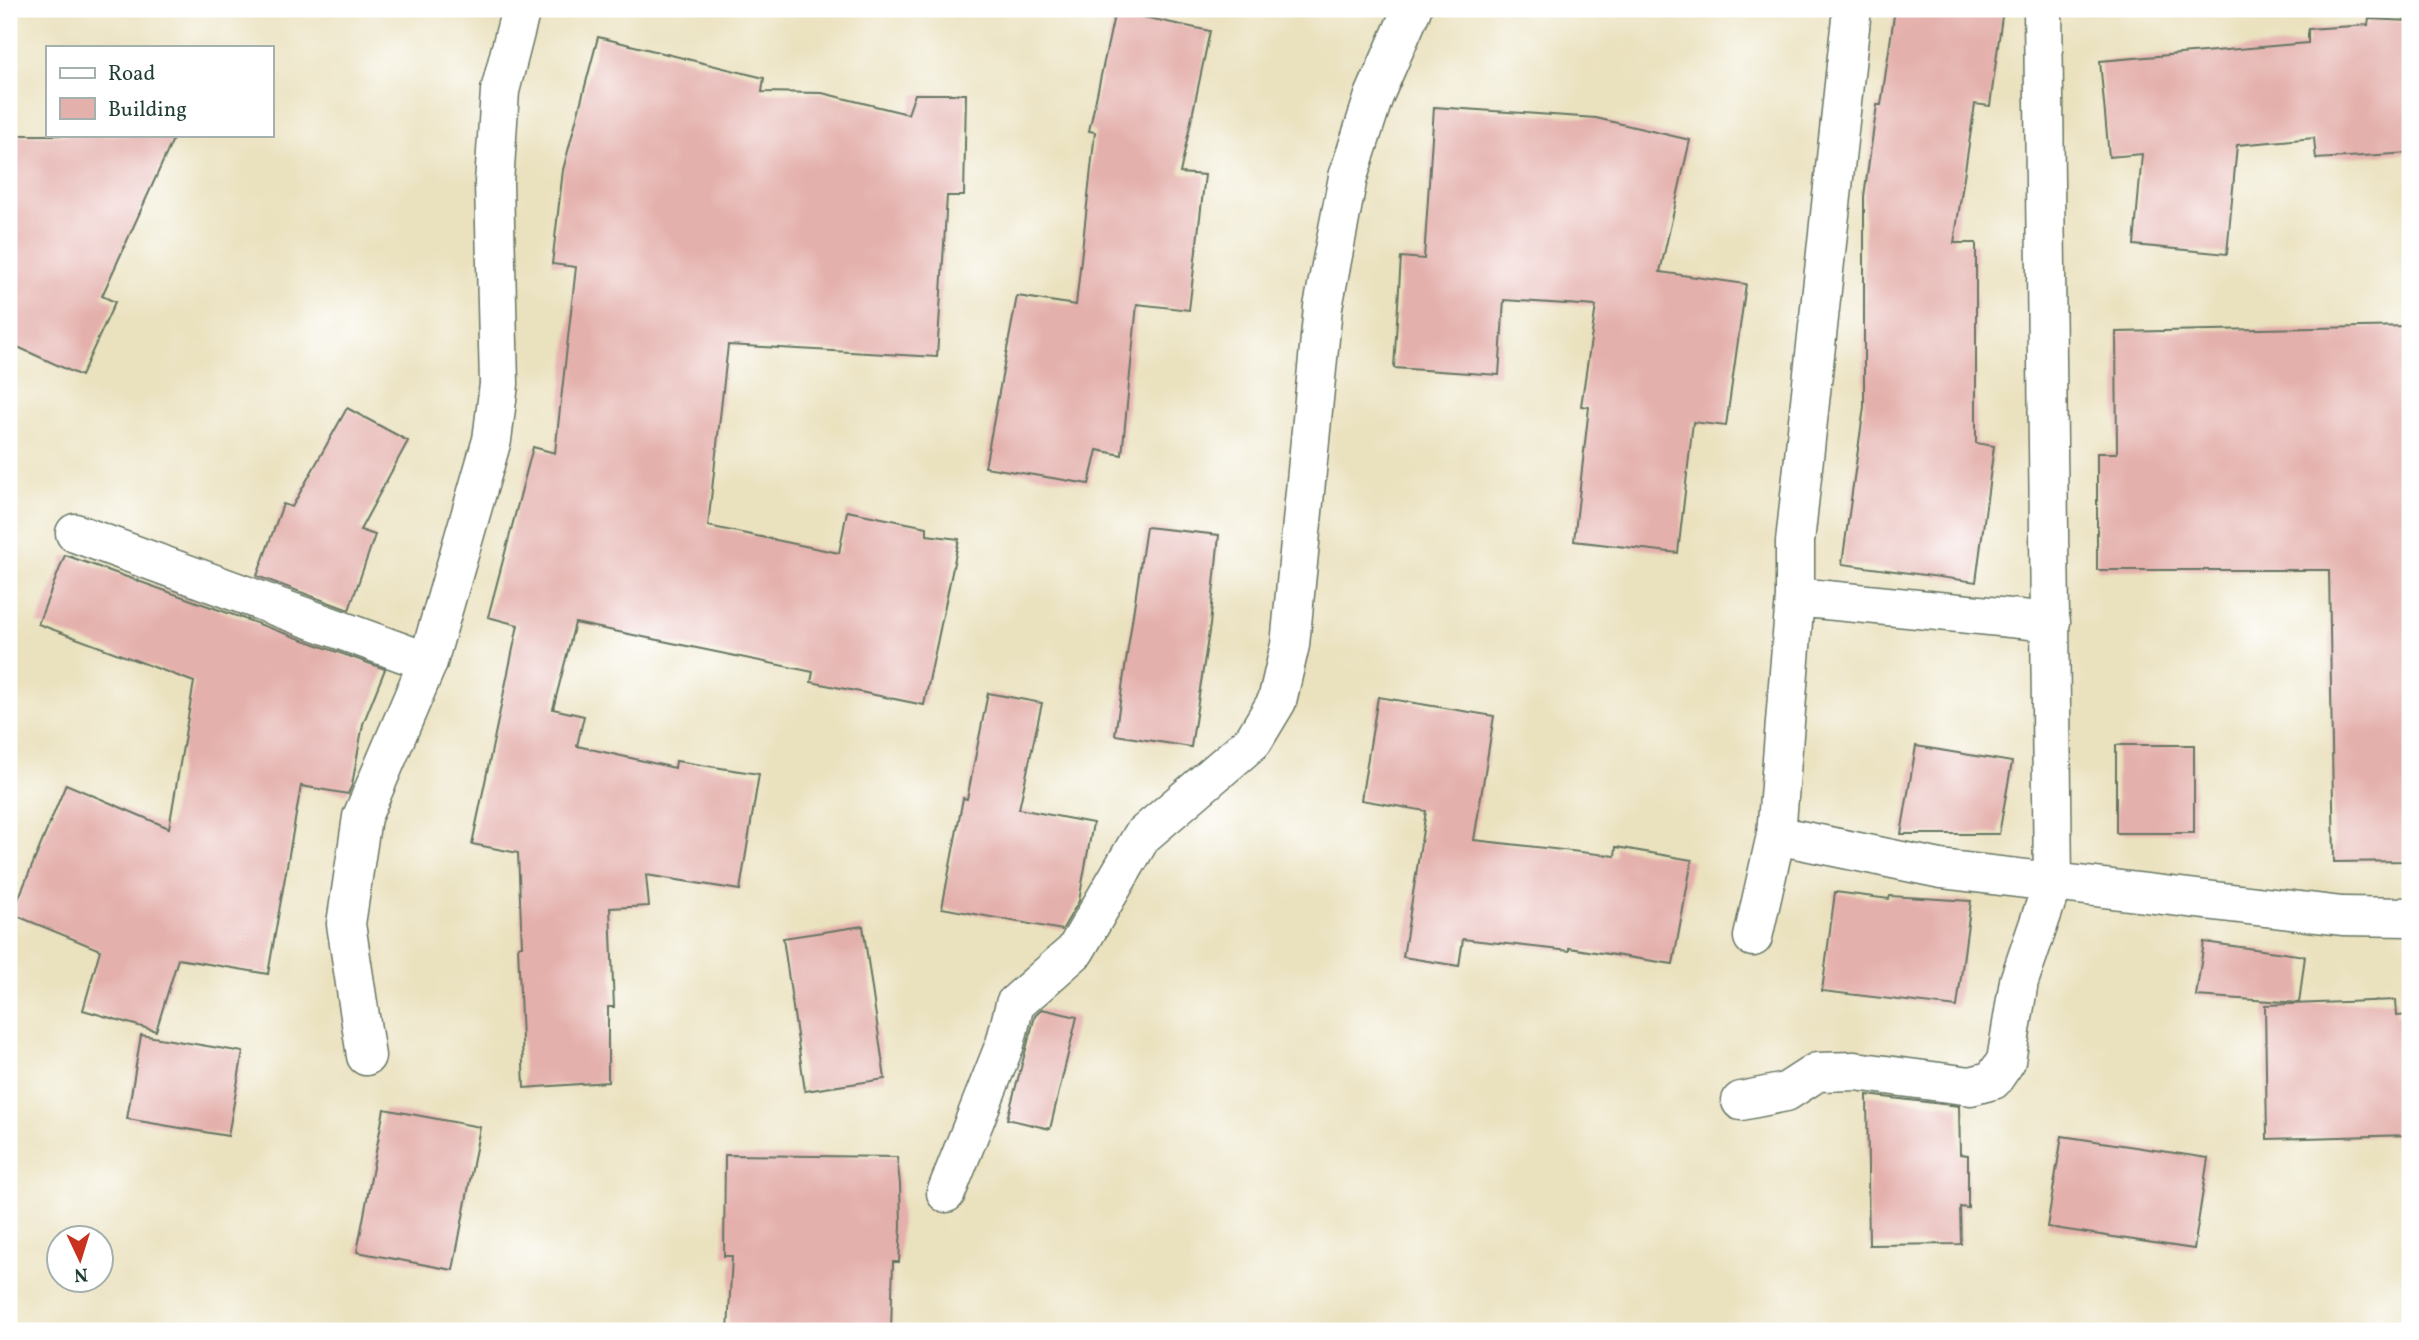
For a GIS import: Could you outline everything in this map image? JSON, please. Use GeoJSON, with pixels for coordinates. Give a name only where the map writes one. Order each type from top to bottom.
{"type":"FeatureCollection","features":[{"type":"Feature","properties":{"kind":"street"},"geometry":{"type":"LineString","coordinates":[[366,1056],[346,924],[362,817],[428,662],[492,440],[499,384],[494,183],[500,90],[521,9]]}},
{"type":"Feature","properties":{"kind":"street"},"geometry":{"type":"LineString","coordinates":[[946,1193],[1005,1044],[1015,1004],[1075,951],[1142,836],[1253,741],[1277,701],[1290,645],[1323,307],[1348,177],[1374,96],[1412,9]]}},
{"type":"Feature","properties":{"kind":"street"},"geometry":{"type":"LineString","coordinates":[[1753,937],[1776,835],[1795,597],[1795,542],[1852,9]]}},
{"type":"Feature","properties":{"kind":"street"},"geometry":{"type":"LineString","coordinates":[[1741,1101],[1786,1093],[1817,1072],[1865,1072],[1971,1086],[1993,1080],[2006,1060],[2019,981],[2053,882],[2043,9]]}},
{"type":"Feature","properties":{"kind":"street"},"geometry":{"type":"LineString","coordinates":[[75,533],[428,662]]}},
{"type":"Feature","properties":{"kind":"street"},"geometry":{"type":"LineString","coordinates":[[1795,597],[2051,622]]}},
{"type":"Feature","properties":{"kind":"street"},"geometry":{"type":"LineString","coordinates":[[1776,835],[1941,869],[2342,916],[2410,917]]}},
{"type":"Feature","properties":{"kind":"building"},"geometry":{"type":"Polygon","coordinates":[[[1895,9],[2003,9],[1990,106],[1975,104],[1954,243],[1976,243],[1976,443],[1994,446],[1976,582],[1842,564],[1864,407],[1864,196],[1895,9]]]}},
{"type":"Feature","properties":{"kind":"building"},"geometry":{"type":"Polygon","coordinates":[[[1115,11],[1210,31],[1180,173],[1205,175],[1189,310],[1137,304],[1122,455],[1097,450],[1089,484],[985,467],[1017,296],[1076,305],[1095,132],[1089,131],[1115,11]]]}},
{"type":"Feature","properties":{"kind":"building"},"geometry":{"type":"Polygon","coordinates":[[[2369,19],[2410,21],[2410,153],[2316,159],[2314,138],[2237,145],[2227,254],[2134,245],[2142,154],[2109,157],[2100,61],[2308,43],[2308,29],[2368,25],[2369,19]]]}},
{"type":"Feature","properties":{"kind":"building"},"geometry":{"type":"Polygon","coordinates":[[[598,37],[764,78],[762,92],[822,93],[908,114],[915,94],[966,94],[964,196],[947,196],[937,357],[728,345],[708,526],[839,553],[847,511],[927,527],[927,535],[959,539],[924,705],[811,682],[813,672],[575,623],[553,709],[584,716],[577,746],[675,768],[676,761],[759,774],[740,890],[646,875],[649,906],[610,908],[614,1007],[608,1007],[608,1082],[524,1088],[518,946],[522,946],[518,853],[472,844],[518,625],[488,617],[533,447],[555,453],[576,267],[552,264],[563,170],[598,37]]]}},
{"type":"Feature","properties":{"kind":"building"},"geometry":{"type":"Polygon","coordinates":[[[1434,107],[1596,118],[1690,140],[1660,272],[1746,284],[1726,426],[1693,422],[1678,553],[1574,541],[1589,407],[1581,406],[1596,306],[1504,300],[1499,375],[1394,368],[1401,257],[1424,259],[1434,107]]]}},
{"type":"Feature","properties":{"kind":"building"},"geometry":{"type":"Polygon","coordinates":[[[9,135],[175,136],[102,296],[115,302],[81,376],[9,343],[9,135]]]}},
{"type":"Feature","properties":{"kind":"building"},"geometry":{"type":"Polygon","coordinates":[[[2410,326],[2410,861],[2334,862],[2329,570],[2097,570],[2097,453],[2117,453],[2116,332],[2410,326]]]}},
{"type":"Feature","properties":{"kind":"building"},"geometry":{"type":"Polygon","coordinates":[[[347,408],[408,441],[360,530],[375,535],[349,610],[257,576],[283,504],[292,507],[347,408]]]}},
{"type":"Feature","properties":{"kind":"building"},"geometry":{"type":"Polygon","coordinates":[[[1146,527],[1219,535],[1210,625],[1191,747],[1115,735],[1146,527]]]}},
{"type":"Feature","properties":{"kind":"building"},"geometry":{"type":"Polygon","coordinates":[[[65,555],[385,669],[363,724],[348,794],[301,786],[268,974],[178,959],[156,1031],[83,1010],[100,950],[12,914],[66,784],[169,828],[194,682],[38,624],[65,555]]]}},
{"type":"Feature","properties":{"kind":"building"},"geometry":{"type":"Polygon","coordinates":[[[988,693],[1042,703],[1019,809],[1093,823],[1079,901],[1062,930],[942,908],[963,798],[967,799],[988,693]]]}},
{"type":"Feature","properties":{"kind":"building"},"geometry":{"type":"Polygon","coordinates":[[[1378,697],[1494,716],[1474,840],[1615,856],[1616,847],[1692,860],[1673,964],[1569,948],[1569,951],[1463,939],[1459,966],[1403,957],[1426,811],[1361,800],[1378,697]]]}},
{"type":"Feature","properties":{"kind":"building"},"geometry":{"type":"Polygon","coordinates":[[[2116,745],[2194,745],[2194,833],[2116,833],[2116,745]]]}},
{"type":"Feature","properties":{"kind":"building"},"geometry":{"type":"Polygon","coordinates":[[[1916,746],[2012,762],[1999,834],[1901,834],[1916,746]]]}},
{"type":"Feature","properties":{"kind":"building"},"geometry":{"type":"Polygon","coordinates":[[[1835,892],[1889,899],[1890,896],[1971,901],[1957,1007],[1822,991],[1835,892]]]}},
{"type":"Feature","properties":{"kind":"building"},"geometry":{"type":"Polygon","coordinates":[[[863,926],[885,1079],[805,1091],[783,938],[863,926]]]}},
{"type":"Feature","properties":{"kind":"building"},"geometry":{"type":"Polygon","coordinates":[[[2204,942],[2305,956],[2299,1003],[2196,996],[2204,942]]]}},
{"type":"Feature","properties":{"kind":"building"},"geometry":{"type":"Polygon","coordinates":[[[2396,1000],[2397,1016],[2410,1015],[2410,1135],[2267,1139],[2265,1005],[2396,1000]]]}},
{"type":"Feature","properties":{"kind":"building"},"geometry":{"type":"Polygon","coordinates":[[[1042,1009],[1077,1017],[1050,1129],[1007,1119],[1035,1016],[1042,1009]]]}},
{"type":"Feature","properties":{"kind":"building"},"geometry":{"type":"Polygon","coordinates":[[[141,1035],[243,1052],[228,1136],[127,1119],[141,1035]]]}},
{"type":"Feature","properties":{"kind":"building"},"geometry":{"type":"Polygon","coordinates":[[[1867,1095],[1959,1106],[1960,1154],[1968,1155],[1968,1208],[1960,1207],[1961,1244],[1869,1245],[1867,1095]]]}},
{"type":"Feature","properties":{"kind":"building"},"geometry":{"type":"Polygon","coordinates":[[[384,1109],[480,1127],[453,1270],[357,1252],[384,1109]]]}},
{"type":"Feature","properties":{"kind":"building"},"geometry":{"type":"Polygon","coordinates":[[[2062,1136],[2208,1158],[2194,1249],[2047,1227],[2062,1136]]]}},
{"type":"Feature","properties":{"kind":"building"},"geometry":{"type":"Polygon","coordinates":[[[725,1155],[897,1157],[901,1226],[899,1262],[893,1262],[891,1331],[728,1331],[732,1256],[724,1256],[725,1155]]]}}]}
